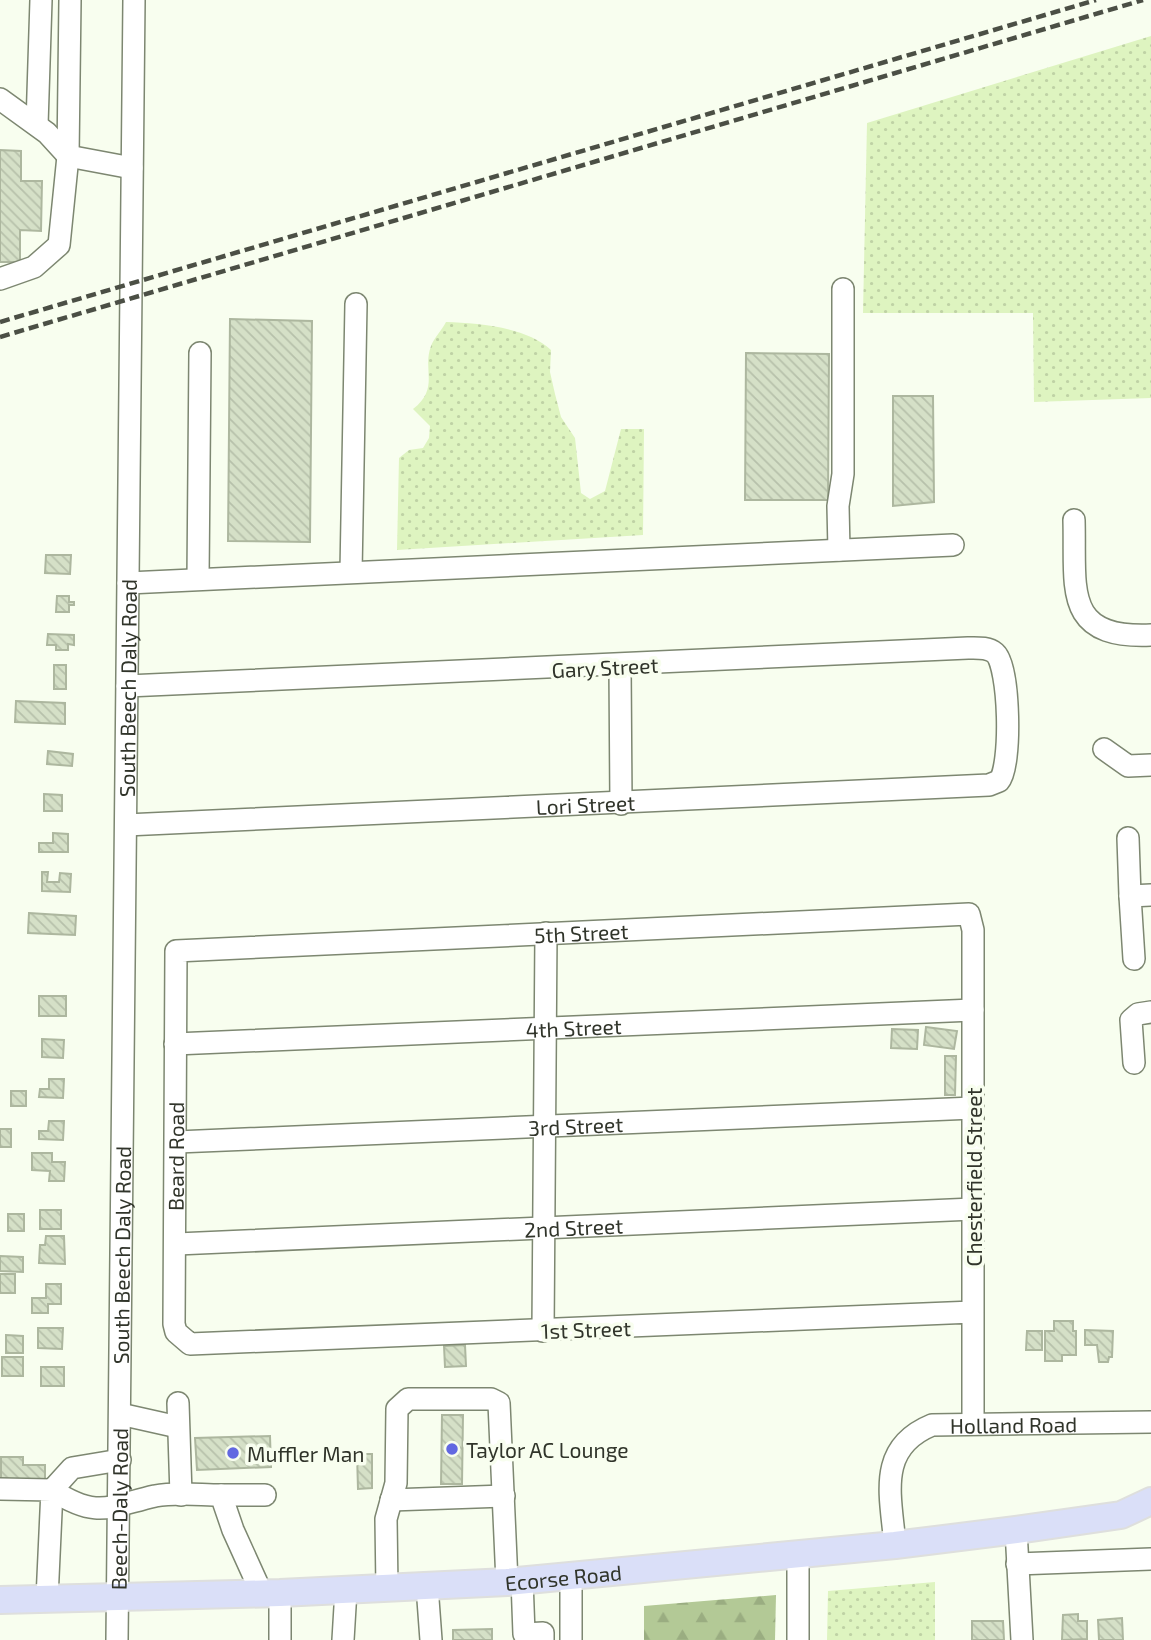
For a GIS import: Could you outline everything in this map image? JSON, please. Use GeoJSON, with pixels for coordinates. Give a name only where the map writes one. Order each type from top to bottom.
{"type":"FeatureCollection","features":[{"type":"Feature","properties":{"kind":"main road","name":"Ecorse Road"},"geometry":{"type":"LineString","coordinates":[[0,1600],[271,1594],[514,1581],[798,1555],[1016,1530],[1121,1515],[1151,1502]]}},
{"type":"Feature","properties":{"kind":"main road","name":"Ecorse Road"},"geometry":{"type":"LineString","coordinates":[[1121,1515],[1151,1521]]}},
{"type":"Feature","properties":{"kind":"street"},"geometry":{"type":"LineString","coordinates":[[37,125],[41,0]]}},
{"type":"Feature","properties":{"kind":"street"},"geometry":{"type":"LineString","coordinates":[[0,279],[34,267],[59,245],[68,156],[70,0]]}},
{"type":"Feature","properties":{"kind":"street","name":"South Beech Daly Road"},"geometry":{"type":"LineString","coordinates":[[121,1377],[134,0]]}},
{"type":"Feature","properties":{"kind":"street"},"geometry":{"type":"LineString","coordinates":[[0,99],[37,125],[68,156],[132,168]]}},
{"type":"Feature","properties":{"kind":"street"},"geometry":{"type":"LineString","coordinates":[[838,550],[838,506],[843,474],[843,289]]}},
{"type":"Feature","properties":{"kind":"street"},"geometry":{"type":"LineString","coordinates":[[351,572],[356,303]]}},
{"type":"Feature","properties":{"kind":"street"},"geometry":{"type":"LineString","coordinates":[[198,579],[200,353]]}},
{"type":"Feature","properties":{"kind":"street"},"geometry":{"type":"LineString","coordinates":[[1074,520],[1078,604],[1089,620],[1103,632],[1122,636],[1151,635]]}},
{"type":"Feature","properties":{"kind":"street"},"geometry":{"type":"LineString","coordinates":[[128,583],[953,545]]}},
{"type":"Feature","properties":{"kind":"street","name":"Gary Street"},"geometry":{"type":"LineString","coordinates":[[127,686],[986,649],[995,653],[1003,670],[1006,737]]}},
{"type":"Feature","properties":{"kind":"street"},"geometry":{"type":"LineString","coordinates":[[620,666],[621,804]]}},
{"type":"Feature","properties":{"kind":"street","name":"Lori Street"},"geometry":{"type":"LineString","coordinates":[[126,825],[989,785],[1004,776],[1006,737]]}},
{"type":"Feature","properties":{"kind":"street"},"geometry":{"type":"LineString","coordinates":[[1104,749],[1128,766],[1151,765]]}},
{"type":"Feature","properties":{"kind":"street"},"geometry":{"type":"LineString","coordinates":[[1129,838],[1141,895],[1134,959]]}},
{"type":"Feature","properties":{"kind":"street","name":"5th Street"},"geometry":{"type":"LineString","coordinates":[[176,951],[969,914],[973,930]]}},
{"type":"Feature","properties":{"kind":"street","name":"Chesterfield Street"},"geometry":{"type":"LineString","coordinates":[[973,930],[973,1424]]}},
{"type":"Feature","properties":{"kind":"street"},"geometry":{"type":"LineString","coordinates":[[543,1331],[546,933]]}},
{"type":"Feature","properties":{"kind":"street","name":"Beard Road"},"geometry":{"type":"LineString","coordinates":[[176,951],[177,1244],[174,1324],[182,1339],[200,1345]]}},
{"type":"Feature","properties":{"kind":"street","name":"4th Street"},"geometry":{"type":"LineString","coordinates":[[175,1044],[973,1010]]}},
{"type":"Feature","properties":{"kind":"street"},"geometry":{"type":"LineString","coordinates":[[1134,1063],[1131,1020],[1138,1014],[1151,1012]]}},
{"type":"Feature","properties":{"kind":"street","name":"3rd Street"},"geometry":{"type":"LineString","coordinates":[[177,1142],[973,1108]]}},
{"type":"Feature","properties":{"kind":"street","name":"2nd Street"},"geometry":{"type":"LineString","coordinates":[[177,1244],[973,1209]]}},
{"type":"Feature","properties":{"kind":"street","name":"1st Street"},"geometry":{"type":"LineString","coordinates":[[200,1345],[973,1312]]}},
{"type":"Feature","properties":{"kind":"street","name":"Beech-Daly Road"},"geometry":{"type":"LineString","coordinates":[[117,1640],[121,1377]]}},
{"type":"Feature","properties":{"kind":"street"},"geometry":{"type":"LineString","coordinates":[[387,1588],[386,1519],[396,1483],[397,1409],[408,1399],[491,1399],[499,1403],[504,1496],[514,1581],[524,1634],[542,1633],[543,1640]]}},
{"type":"Feature","properties":{"kind":"street"},"geometry":{"type":"LineString","coordinates":[[178,1403],[181,1495]]}},
{"type":"Feature","properties":{"kind":"street"},"geometry":{"type":"LineString","coordinates":[[120,1414],[178,1427]]}},
{"type":"Feature","properties":{"kind":"street","name":"Holland Road"},"geometry":{"type":"LineString","coordinates":[[895,1545],[891,1469],[898,1451],[910,1436],[932,1425],[1151,1422]]}},
{"type":"Feature","properties":{"kind":"street"},"geometry":{"type":"LineString","coordinates":[[47,1600],[52,1490],[72,1468],[120,1460]]}},
{"type":"Feature","properties":{"kind":"street"},"geometry":{"type":"LineString","coordinates":[[0,1489],[52,1490],[78,1507],[119,1508],[157,1496],[265,1495]]}},
{"type":"Feature","properties":{"kind":"street"},"geometry":{"type":"LineString","coordinates":[[221,1495],[233,1530],[271,1594],[281,1640]]}},
{"type":"Feature","properties":{"kind":"street"},"geometry":{"type":"LineString","coordinates":[[391,1500],[504,1496]]}},
{"type":"Feature","properties":{"kind":"street"},"geometry":{"type":"LineString","coordinates":[[1016,1530],[1022,1640]]}},
{"type":"Feature","properties":{"kind":"street"},"geometry":{"type":"LineString","coordinates":[[798,1555],[798,1640]]}},
{"type":"Feature","properties":{"kind":"street"},"geometry":{"type":"LineString","coordinates":[[1017,1564],[1151,1559]]}},
{"type":"Feature","properties":{"kind":"street"},"geometry":{"type":"LineString","coordinates":[[571,1576],[571,1640]]}},
{"type":"Feature","properties":{"kind":"street"},"geometry":{"type":"LineString","coordinates":[[427,1586],[431,1640]]}},
{"type":"Feature","properties":{"kind":"street"},"geometry":{"type":"LineString","coordinates":[[343,1640],[346,1590]]}},
{"type":"Feature","properties":{"kind":"green space"},"geometry":{"type":"Polygon","coordinates":[[[1151,36],[1151,398],[1034,402],[1033,313],[863,313],[867,123],[1151,36]]]}},
{"type":"Feature","properties":{"kind":"green space"},"geometry":{"type":"Polygon","coordinates":[[[446,322],[487,325],[515,331],[541,342],[551,350],[550,372],[561,417],[575,438],[581,493],[590,499],[605,491],[621,429],[644,429],[643,535],[397,550],[399,458],[409,450],[423,448],[429,438],[430,426],[413,409],[426,394],[431,346],[446,322]]]}},
{"type":"Feature","properties":{"kind":"green space"},"geometry":{"type":"Polygon","coordinates":[[[935,1582],[935,1640],[827,1640],[828,1591],[935,1582]]]}},
{"type":"Feature","properties":{"kind":"green space"},"geometry":{"type":"Polygon","coordinates":[[[776,1595],[775,1640],[644,1640],[644,1606],[776,1595]]]}},
{"type":"Feature","properties":{"kind":"building"},"geometry":{"type":"Polygon","coordinates":[[[0,150],[21,151],[21,181],[42,181],[41,231],[20,230],[20,262],[0,262],[0,150]]]}},
{"type":"Feature","properties":{"kind":"building"},"geometry":{"type":"Polygon","coordinates":[[[230,319],[312,321],[310,542],[228,541],[230,319]]]}},
{"type":"Feature","properties":{"kind":"building"},"geometry":{"type":"Polygon","coordinates":[[[746,353],[829,354],[828,500],[745,500],[746,353]]]}},
{"type":"Feature","properties":{"kind":"building"},"geometry":{"type":"Polygon","coordinates":[[[893,396],[933,396],[934,502],[893,506],[893,396]]]}},
{"type":"Feature","properties":{"kind":"building"},"geometry":{"type":"Polygon","coordinates":[[[46,555],[71,555],[70,574],[45,573],[46,555]]]}},
{"type":"Feature","properties":{"kind":"building"},"geometry":{"type":"Polygon","coordinates":[[[57,596],[69,596],[69,602],[74,602],[74,605],[69,605],[69,612],[56,612],[57,596]]]}},
{"type":"Feature","properties":{"kind":"building"},"geometry":{"type":"Polygon","coordinates":[[[48,634],[74,635],[74,645],[68,644],[68,650],[56,650],[56,645],[47,645],[48,634]]]}},
{"type":"Feature","properties":{"kind":"building"},"geometry":{"type":"Polygon","coordinates":[[[54,665],[66,665],[66,689],[54,689],[54,665]]]}},
{"type":"Feature","properties":{"kind":"building"},"geometry":{"type":"Polygon","coordinates":[[[16,701],[65,703],[65,724],[15,722],[16,701]]]}},
{"type":"Feature","properties":{"kind":"building"},"geometry":{"type":"Polygon","coordinates":[[[48,751],[73,754],[72,766],[47,764],[48,751]]]}},
{"type":"Feature","properties":{"kind":"building"},"geometry":{"type":"Polygon","coordinates":[[[44,794],[62,795],[62,811],[44,811],[44,794]]]}},
{"type":"Feature","properties":{"kind":"building"},"geometry":{"type":"Polygon","coordinates":[[[53,833],[68,834],[68,852],[39,852],[39,843],[53,843],[53,833]]]}},
{"type":"Feature","properties":{"kind":"building"},"geometry":{"type":"Polygon","coordinates":[[[42,872],[48,872],[47,882],[59,882],[60,873],[71,874],[70,892],[42,891],[42,872]]]}},
{"type":"Feature","properties":{"kind":"building"},"geometry":{"type":"Polygon","coordinates":[[[29,913],[76,916],[75,935],[28,933],[29,913]]]}},
{"type":"Feature","properties":{"kind":"building"},"geometry":{"type":"Polygon","coordinates":[[[39,996],[66,996],[66,1016],[39,1016],[39,996]]]}},
{"type":"Feature","properties":{"kind":"building"},"geometry":{"type":"Polygon","coordinates":[[[926,1027],[957,1031],[954,1049],[924,1045],[926,1027]]]}},
{"type":"Feature","properties":{"kind":"building"},"geometry":{"type":"Polygon","coordinates":[[[892,1029],[918,1030],[917,1049],[891,1048],[892,1029]]]}},
{"type":"Feature","properties":{"kind":"building"},"geometry":{"type":"Polygon","coordinates":[[[42,1039],[64,1040],[63,1058],[42,1057],[42,1039]]]}},
{"type":"Feature","properties":{"kind":"building"},"geometry":{"type":"Polygon","coordinates":[[[945,1056],[956,1056],[955,1095],[945,1095],[945,1056]]]}},
{"type":"Feature","properties":{"kind":"building"},"geometry":{"type":"Polygon","coordinates":[[[49,1079],[64,1079],[63,1098],[39,1097],[40,1089],[49,1089],[49,1079]]]}},
{"type":"Feature","properties":{"kind":"building"},"geometry":{"type":"Polygon","coordinates":[[[11,1091],[26,1091],[26,1106],[11,1106],[11,1091]]]}},
{"type":"Feature","properties":{"kind":"building"},"geometry":{"type":"Polygon","coordinates":[[[49,1121],[64,1121],[63,1140],[39,1139],[39,1131],[48,1131],[49,1121]]]}},
{"type":"Feature","properties":{"kind":"building"},"geometry":{"type":"Polygon","coordinates":[[[0,1129],[11,1129],[11,1147],[0,1147],[0,1129]]]}},
{"type":"Feature","properties":{"kind":"building"},"geometry":{"type":"Polygon","coordinates":[[[32,1153],[52,1153],[52,1162],[65,1162],[64,1181],[49,1181],[50,1171],[32,1170],[32,1153]]]}},
{"type":"Feature","properties":{"kind":"building"},"geometry":{"type":"Polygon","coordinates":[[[40,1210],[61,1210],[61,1229],[40,1229],[40,1210]]]}},
{"type":"Feature","properties":{"kind":"building"},"geometry":{"type":"Polygon","coordinates":[[[8,1214],[24,1214],[24,1231],[8,1231],[8,1214]]]}},
{"type":"Feature","properties":{"kind":"building"},"geometry":{"type":"Polygon","coordinates":[[[46,1236],[64,1236],[65,1264],[39,1263],[40,1245],[45,1245],[46,1236]]]}},
{"type":"Feature","properties":{"kind":"building"},"geometry":{"type":"Polygon","coordinates":[[[0,1256],[23,1257],[23,1272],[0,1271],[0,1256]]]}},
{"type":"Feature","properties":{"kind":"building"},"geometry":{"type":"Polygon","coordinates":[[[0,1274],[15,1274],[15,1293],[0,1293],[0,1274]]]}},
{"type":"Feature","properties":{"kind":"building"},"geometry":{"type":"Polygon","coordinates":[[[46,1284],[61,1284],[61,1304],[48,1304],[48,1313],[32,1313],[32,1298],[46,1298],[46,1284]]]}},
{"type":"Feature","properties":{"kind":"building"},"geometry":{"type":"Polygon","coordinates":[[[1054,1321],[1073,1321],[1073,1331],[1076,1331],[1076,1355],[1062,1355],[1062,1361],[1045,1361],[1045,1331],[1054,1331],[1054,1321]]]}},
{"type":"Feature","properties":{"kind":"building"},"geometry":{"type":"Polygon","coordinates":[[[38,1328],[63,1328],[62,1349],[38,1348],[38,1328]]]}},
{"type":"Feature","properties":{"kind":"building"},"geometry":{"type":"Polygon","coordinates":[[[1085,1330],[1113,1331],[1112,1357],[1109,1357],[1108,1362],[1099,1362],[1097,1345],[1085,1345],[1085,1330]]]}},
{"type":"Feature","properties":{"kind":"building"},"geometry":{"type":"Polygon","coordinates":[[[1027,1331],[1042,1331],[1042,1350],[1026,1350],[1027,1331]]]}},
{"type":"Feature","properties":{"kind":"building"},"geometry":{"type":"Polygon","coordinates":[[[6,1335],[23,1336],[23,1353],[6,1353],[6,1335]]]}},
{"type":"Feature","properties":{"kind":"building"},"geometry":{"type":"Polygon","coordinates":[[[465,1345],[466,1366],[445,1367],[444,1346],[465,1345]]]}},
{"type":"Feature","properties":{"kind":"building"},"geometry":{"type":"Polygon","coordinates":[[[2,1357],[23,1357],[23,1376],[2,1376],[2,1357]]]}},
{"type":"Feature","properties":{"kind":"building"},"geometry":{"type":"Polygon","coordinates":[[[41,1367],[64,1367],[64,1386],[41,1386],[41,1367]]]}},
{"type":"Feature","properties":{"kind":"building","name":"Taylor AC Lounge"},"geometry":{"type":"Polygon","coordinates":[[[442,1415],[463,1415],[462,1484],[441,1484],[442,1415]]]}},
{"type":"Feature","properties":{"kind":"building","name":"Muffler Man"},"geometry":{"type":"Polygon","coordinates":[[[270,1436],[271,1467],[197,1470],[195,1438],[270,1436]]]}},
{"type":"Feature","properties":{"kind":"building"},"geometry":{"type":"Polygon","coordinates":[[[357,1454],[372,1454],[372,1488],[358,1489],[357,1454]]]}},
{"type":"Feature","properties":{"kind":"building"},"geometry":{"type":"Polygon","coordinates":[[[1,1457],[23,1457],[23,1465],[45,1465],[45,1482],[1,1479],[1,1457]]]}},
{"type":"Feature","properties":{"kind":"building"},"geometry":{"type":"Polygon","coordinates":[[[1078,1614],[1078,1621],[1087,1621],[1087,1639],[1062,1640],[1063,1615],[1078,1614]]]}},
{"type":"Feature","properties":{"kind":"building"},"geometry":{"type":"Polygon","coordinates":[[[1122,1618],[1123,1640],[1099,1640],[1098,1620],[1122,1618]]]}},
{"type":"Feature","properties":{"kind":"building"},"geometry":{"type":"Polygon","coordinates":[[[972,1621],[1003,1621],[1004,1640],[972,1640],[972,1621]]]}},
{"type":"Feature","properties":{"kind":"building"},"geometry":{"type":"Polygon","coordinates":[[[492,1629],[492,1640],[453,1640],[453,1630],[492,1629]]]}},
{"type":"Feature","properties":{"kind":"railway"},"geometry":{"type":"LineString","coordinates":[[0,322],[1096,0]]}},
{"type":"Feature","properties":{"kind":"railway"},"geometry":{"type":"LineString","coordinates":[[0,337],[1143,0]]}},
{"type":"Feature","properties":{"kind":"place","name":"Taylor AC Lounge"},"geometry":{"type":"Point","coordinates":[452,1449]}},
{"type":"Feature","properties":{"kind":"place","name":"Muffler Man"},"geometry":{"type":"Point","coordinates":[233,1453]}}]}
